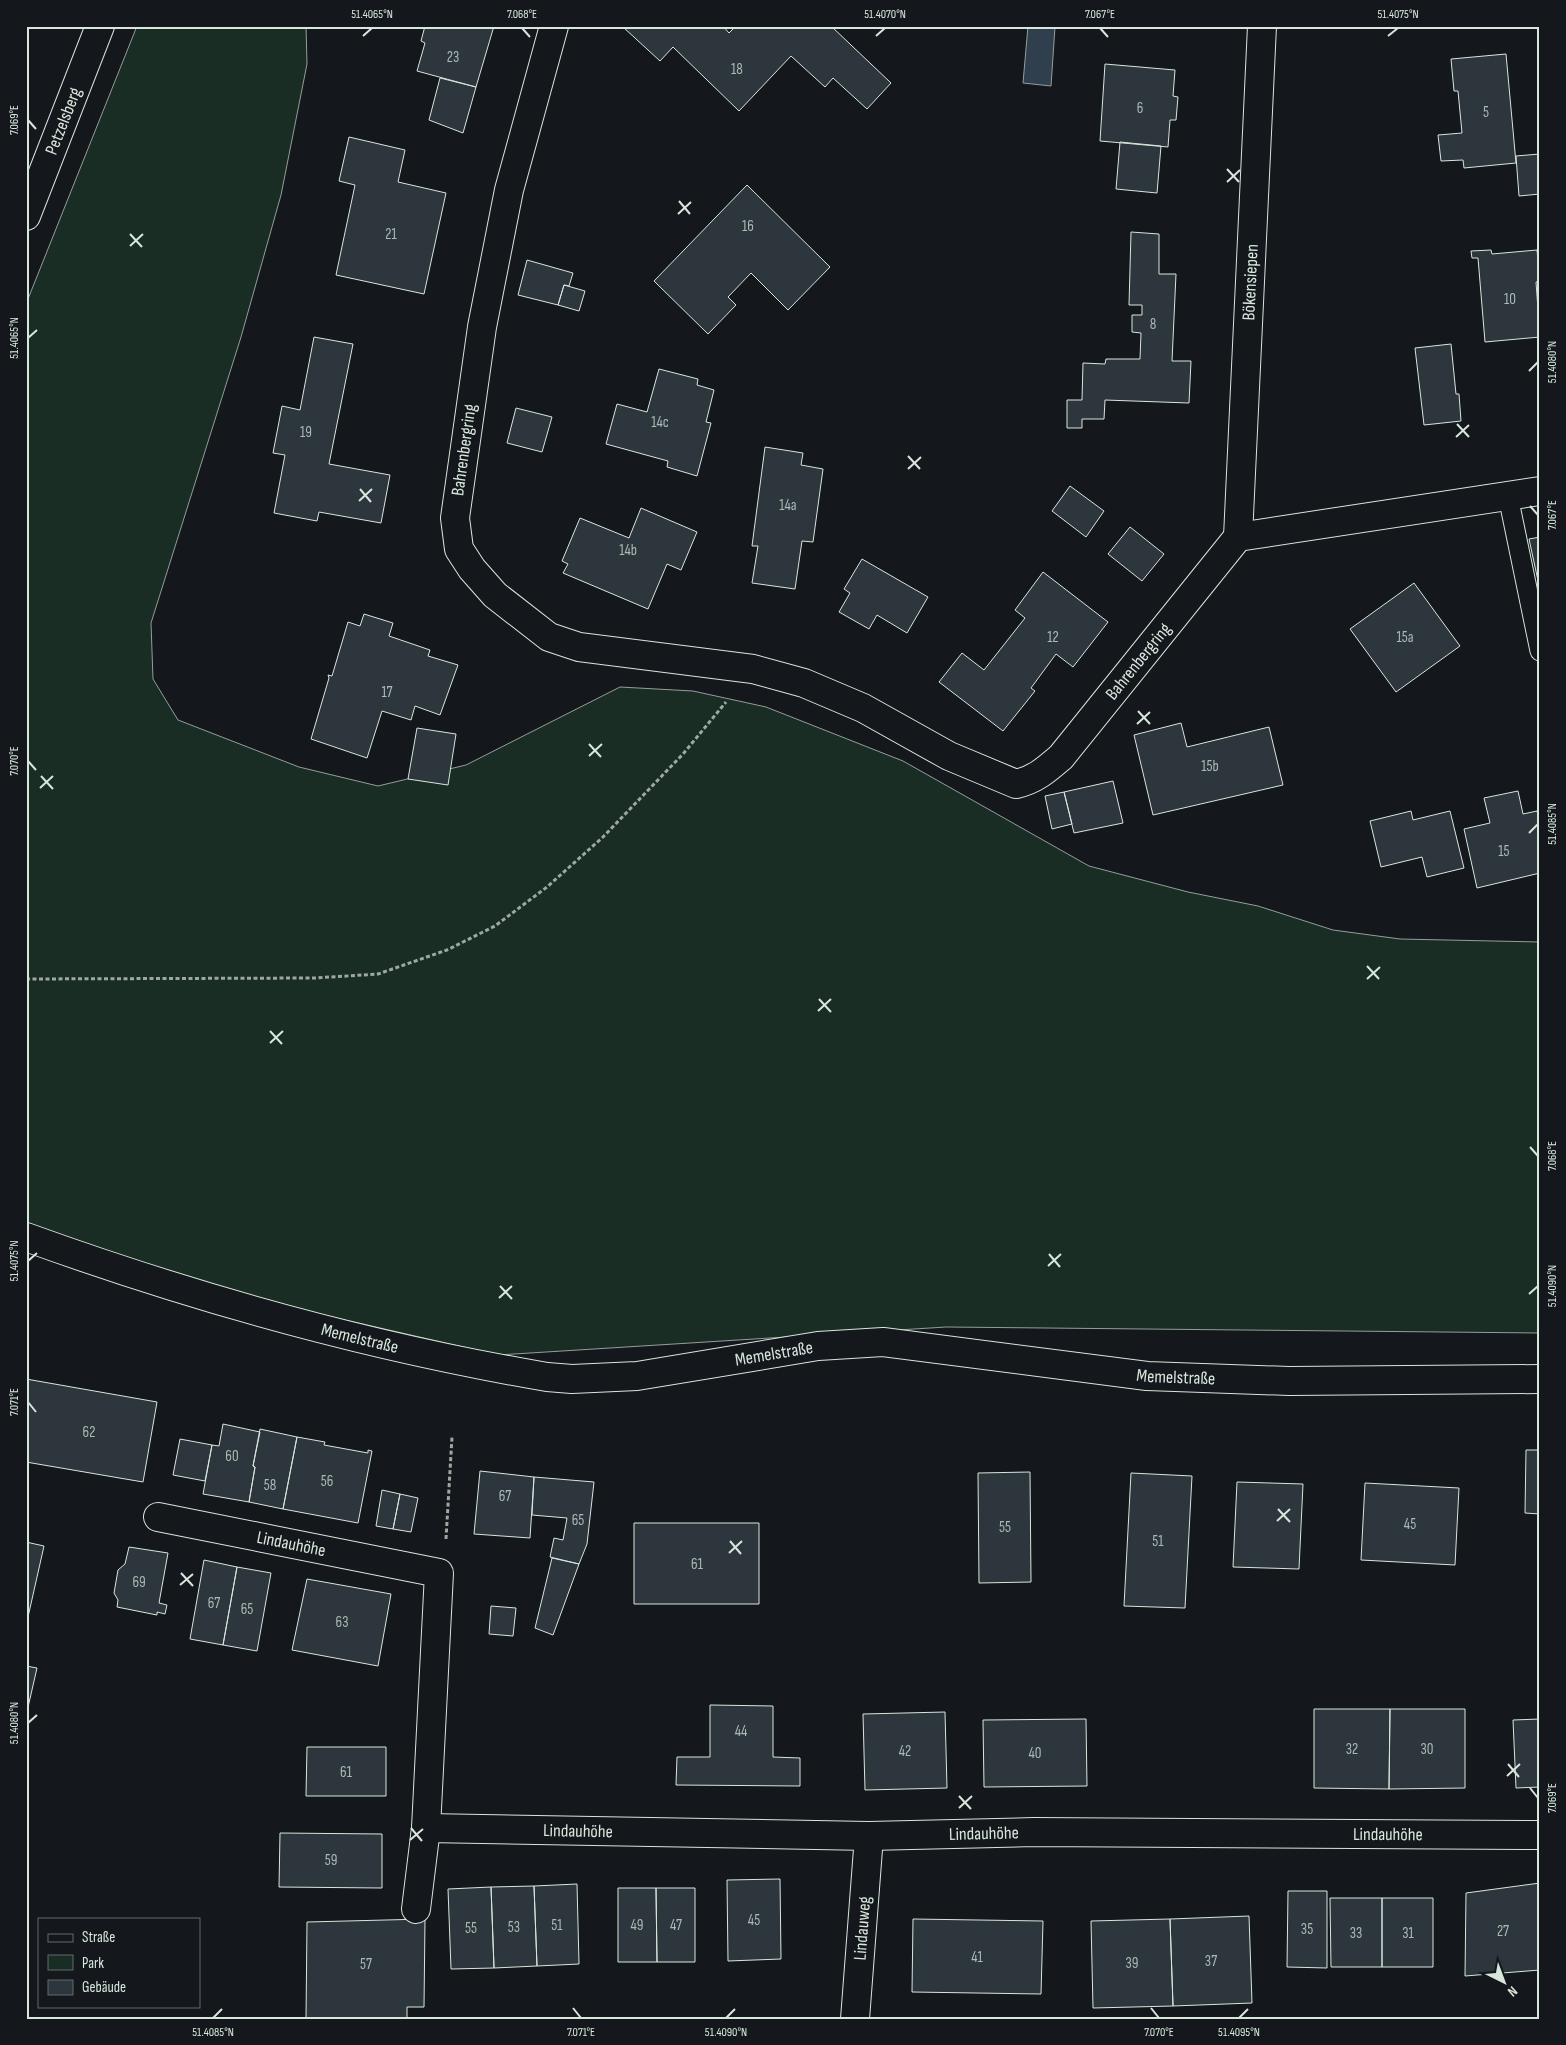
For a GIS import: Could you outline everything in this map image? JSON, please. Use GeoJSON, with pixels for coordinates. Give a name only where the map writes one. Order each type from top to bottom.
{"type":"FeatureCollection","features":[{"type":"Feature","properties":{"kind":"street","name":"Petzelsberg"},"geometry":{"type":"LineString","coordinates":[[26,216],[100,26]]}},
{"type":"Feature","properties":{"kind":"street","name":"Bahrenbergring"},"geometry":{"type":"LineString","coordinates":[[554,26],[509,190],[482,327],[454,518],[459,549],[472,570],[495,596],[549,637],[578,647],[753,669],[804,683],[864,708],[950,756],[1016,784],[1026,782],[1042,774],[1061,757],[1238,537]]}},
{"type":"Feature","properties":{"kind":"street","name":"Bökensiepen"},"geometry":{"type":"LineString","coordinates":[[1238,537],[1262,26]]}},
{"type":"Feature","properties":{"kind":"street"},"geometry":{"type":"LineString","coordinates":[[1238,537],[1540,491]]}},
{"type":"Feature","properties":{"kind":"street","name":"Memelstraße"},"geometry":{"type":"LineString","coordinates":[[26,1237],[181,1289],[301,1323],[400,1349],[547,1377],[572,1379],[637,1376],[818,1346],[883,1342],[1147,1376],[1289,1381],[1540,1379]]}},
{"type":"Feature","properties":{"kind":"street","name":"Lindauhöhe"},"geometry":{"type":"LineString","coordinates":[[158,1517],[439,1573]]}},
{"type":"Feature","properties":{"kind":"street"},"geometry":{"type":"LineString","coordinates":[[416,1909],[426,1828],[439,1573]]}},
{"type":"Feature","properties":{"kind":"street","name":"Lindauhöhe"},"geometry":{"type":"LineString","coordinates":[[426,1828],[869,1836],[1034,1832],[1540,1835]]}},
{"type":"Feature","properties":{"kind":"street","name":"Lindauweg"},"geometry":{"type":"LineString","coordinates":[[855,2019],[869,1836]]}},
{"type":"Feature","properties":{"kind":"lane"},"geometry":{"type":"LineString","coordinates":[[1508,496],[1540,651]]}},
{"type":"Feature","properties":{"kind":"path"},"geometry":{"type":"LineString","coordinates":[[26,979],[315,978],[378,974],[447,950],[495,926],[546,887],[604,837],[683,754],[753,669]]}},
{"type":"Feature","properties":{"kind":"path"},"geometry":{"type":"LineString","coordinates":[[439,1573],[445,1556],[452,1437]]}},
{"type":"Feature","properties":{"kind":"green space"},"geometry":{"type":"Polygon","coordinates":[[[137,26],[306,26],[307,64],[281,195],[241,337],[151,623],[153,679],[178,720],[299,767],[378,786],[466,765],[620,687],[693,691],[766,707],[903,761],[1089,866],[1188,892],[1258,906],[1333,930],[1400,939],[1540,942],[1540,1333],[946,1327],[498,1355],[293,1308],[147,1266],[26,1228],[26,304],[137,26]]]}},
{"type":"Feature","properties":{"kind":"water"},"geometry":{"type":"Polygon","coordinates":[[[1028,26],[1055,27],[1051,86],[1023,83],[1028,26]]]}},
{"type":"Feature","properties":{"kind":"building"},"geometry":{"type":"Polygon","coordinates":[[[425,26],[494,26],[476,87],[417,71],[425,43],[421,41],[425,26]]]}},
{"type":"Feature","properties":{"kind":"building"},"geometry":{"type":"Polygon","coordinates":[[[723,26],[729,33],[736,26],[831,26],[891,83],[867,109],[833,78],[825,87],[791,56],[739,111],[673,47],[660,61],[623,27],[723,26]]]}},
{"type":"Feature","properties":{"kind":"building"},"geometry":{"type":"Polygon","coordinates":[[[1506,54],[1516,163],[1464,168],[1463,160],[1441,161],[1438,135],[1462,133],[1458,91],[1454,91],[1451,59],[1506,54]]]}},
{"type":"Feature","properties":{"kind":"building"},"geometry":{"type":"Polygon","coordinates":[[[1105,64],[1175,70],[1173,96],[1178,97],[1176,120],[1170,120],[1168,147],[1100,141],[1105,64]]]}},
{"type":"Feature","properties":{"kind":"building"},"geometry":{"type":"Polygon","coordinates":[[[440,78],[476,87],[463,133],[429,120],[440,78]]]}},
{"type":"Feature","properties":{"kind":"building"},"geometry":{"type":"Polygon","coordinates":[[[349,137],[405,150],[398,182],[446,193],[424,294],[336,275],[355,185],[339,181],[349,137]]]}},
{"type":"Feature","properties":{"kind":"building"},"geometry":{"type":"Polygon","coordinates":[[[1120,142],[1161,146],[1157,193],[1116,189],[1120,142]]]}},
{"type":"Feature","properties":{"kind":"building"},"geometry":{"type":"Polygon","coordinates":[[[1540,154],[1540,194],[1519,196],[1516,156],[1540,154]]]}},
{"type":"Feature","properties":{"kind":"building"},"geometry":{"type":"Polygon","coordinates":[[[747,185],[830,267],[788,310],[751,273],[728,297],[736,305],[708,334],[654,281],[747,185]]]}},
{"type":"Feature","properties":{"kind":"building"},"geometry":{"type":"Polygon","coordinates":[[[1131,232],[1159,234],[1159,274],[1176,274],[1172,361],[1191,361],[1189,403],[1105,400],[1104,419],[1082,419],[1082,428],[1067,428],[1067,400],[1082,400],[1083,363],[1105,364],[1106,359],[1140,359],[1141,333],[1132,332],[1132,315],[1142,315],[1142,305],[1129,305],[1131,232]]]}},
{"type":"Feature","properties":{"kind":"building"},"geometry":{"type":"Polygon","coordinates":[[[1491,250],[1492,254],[1537,250],[1540,281],[1536,282],[1540,337],[1485,342],[1478,258],[1472,258],[1471,251],[1491,250]]]}},
{"type":"Feature","properties":{"kind":"building"},"geometry":{"type":"Polygon","coordinates":[[[527,260],[573,273],[569,286],[564,285],[558,305],[518,295],[527,260]]]}},
{"type":"Feature","properties":{"kind":"building"},"geometry":{"type":"Polygon","coordinates":[[[564,285],[585,291],[579,311],[558,305],[564,285]]]}},
{"type":"Feature","properties":{"kind":"building"},"geometry":{"type":"Polygon","coordinates":[[[314,337],[353,344],[329,464],[390,475],[381,523],[319,512],[317,521],[274,513],[285,455],[273,453],[282,406],[300,410],[314,337]]]}},
{"type":"Feature","properties":{"kind":"building"},"geometry":{"type":"Polygon","coordinates":[[[1451,344],[1461,421],[1424,425],[1415,348],[1451,344]]]}},
{"type":"Feature","properties":{"kind":"building"},"geometry":{"type":"Polygon","coordinates":[[[659,369],[698,379],[697,385],[714,390],[706,422],[711,423],[697,476],[667,467],[668,461],[606,444],[617,404],[647,412],[659,369]]]}},
{"type":"Feature","properties":{"kind":"building"},"geometry":{"type":"Polygon","coordinates":[[[516,408],[552,417],[542,452],[507,443],[516,408]]]}},
{"type":"Feature","properties":{"kind":"building"},"geometry":{"type":"Polygon","coordinates":[[[765,447],[803,453],[801,465],[823,469],[813,542],[802,541],[795,589],[752,583],[758,546],[752,546],[765,447]]]}},
{"type":"Feature","properties":{"kind":"building"},"geometry":{"type":"Polygon","coordinates":[[[1070,486],[1104,511],[1086,537],[1052,511],[1070,486]]]}},
{"type":"Feature","properties":{"kind":"building"},"geometry":{"type":"Polygon","coordinates":[[[641,508],[697,532],[681,570],[667,564],[648,609],[563,573],[568,564],[562,561],[580,518],[629,538],[641,508]]]}},
{"type":"Feature","properties":{"kind":"building"},"geometry":{"type":"Polygon","coordinates":[[[1130,527],[1164,554],[1142,581],[1108,554],[1130,527]]]}},
{"type":"Feature","properties":{"kind":"building"},"geometry":{"type":"Polygon","coordinates":[[[1540,537],[1540,590],[1529,539],[1540,537]]]}},
{"type":"Feature","properties":{"kind":"building"},"geometry":{"type":"Polygon","coordinates":[[[862,559],[928,597],[907,633],[877,615],[869,629],[839,612],[850,593],[844,589],[862,559]]]}},
{"type":"Feature","properties":{"kind":"building"},"geometry":{"type":"Polygon","coordinates":[[[1043,572],[1108,622],[1073,667],[1056,654],[1031,688],[1035,691],[1003,731],[939,682],[962,653],[984,670],[1025,618],[1015,610],[1043,572]]]}},
{"type":"Feature","properties":{"kind":"building"},"geometry":{"type":"Polygon","coordinates":[[[1414,583],[1460,646],[1396,692],[1350,629],[1414,583]]]}},
{"type":"Feature","properties":{"kind":"building"},"geometry":{"type":"Polygon","coordinates":[[[364,614],[393,623],[389,636],[430,650],[428,656],[458,665],[440,715],[415,706],[411,720],[382,711],[367,758],[311,739],[329,678],[328,675],[332,676],[348,622],[360,626],[364,614]]]}},
{"type":"Feature","properties":{"kind":"building"},"geometry":{"type":"Polygon","coordinates":[[[1181,723],[1187,747],[1269,727],[1283,785],[1153,815],[1134,735],[1181,723]]]}},
{"type":"Feature","properties":{"kind":"building"},"geometry":{"type":"Polygon","coordinates":[[[417,728],[456,734],[448,785],[408,779],[417,728]]]}},
{"type":"Feature","properties":{"kind":"building"},"geometry":{"type":"Polygon","coordinates":[[[1113,781],[1123,823],[1074,833],[1064,792],[1113,781]]]}},
{"type":"Feature","properties":{"kind":"building"},"geometry":{"type":"Polygon","coordinates":[[[1518,791],[1523,814],[1537,811],[1540,823],[1540,873],[1477,888],[1464,829],[1490,823],[1484,798],[1518,791]]]}},
{"type":"Feature","properties":{"kind":"building"},"geometry":{"type":"Polygon","coordinates":[[[1064,792],[1072,824],[1052,829],[1045,796],[1064,792]]]}},
{"type":"Feature","properties":{"kind":"building"},"geometry":{"type":"Polygon","coordinates":[[[1411,811],[1413,820],[1450,811],[1464,868],[1427,877],[1422,857],[1381,867],[1370,821],[1411,811]]]}},
{"type":"Feature","properties":{"kind":"building"},"geometry":{"type":"Polygon","coordinates":[[[26,1379],[157,1402],[143,1482],[26,1462],[26,1379]]]}},
{"type":"Feature","properties":{"kind":"building"},"geometry":{"type":"Polygon","coordinates":[[[223,1424],[260,1432],[253,1466],[255,1467],[249,1502],[203,1494],[212,1445],[219,1446],[223,1424]]]}},
{"type":"Feature","properties":{"kind":"building"},"geometry":{"type":"Polygon","coordinates":[[[260,1429],[297,1437],[283,1509],[249,1502],[260,1429]]]}},
{"type":"Feature","properties":{"kind":"building"},"geometry":{"type":"Polygon","coordinates":[[[297,1437],[325,1442],[324,1445],[368,1453],[368,1450],[372,1451],[358,1523],[283,1509],[297,1437]]]}},
{"type":"Feature","properties":{"kind":"building"},"geometry":{"type":"Polygon","coordinates":[[[180,1439],[212,1445],[205,1481],[173,1475],[180,1439]]]}},
{"type":"Feature","properties":{"kind":"building"},"geometry":{"type":"Polygon","coordinates":[[[1526,1450],[1540,1450],[1540,1514],[1525,1513],[1526,1450]]]}},
{"type":"Feature","properties":{"kind":"building"},"geometry":{"type":"Polygon","coordinates":[[[480,1471],[534,1477],[530,1538],[474,1534],[480,1471]]]}},
{"type":"Feature","properties":{"kind":"building"},"geometry":{"type":"Polygon","coordinates":[[[1030,1472],[1031,1582],[979,1583],[978,1473],[1030,1472]]]}},
{"type":"Feature","properties":{"kind":"building"},"geometry":{"type":"Polygon","coordinates":[[[1131,1473],[1192,1476],[1185,1608],[1124,1606],[1131,1473]]]}},
{"type":"Feature","properties":{"kind":"building"},"geometry":{"type":"Polygon","coordinates":[[[534,1477],[594,1482],[587,1544],[579,1564],[550,1557],[554,1538],[563,1540],[567,1518],[532,1515],[534,1477]]]}},
{"type":"Feature","properties":{"kind":"building"},"geometry":{"type":"Polygon","coordinates":[[[1237,1482],[1303,1484],[1299,1569],[1233,1567],[1237,1482]]]}},
{"type":"Feature","properties":{"kind":"building"},"geometry":{"type":"Polygon","coordinates":[[[1365,1483],[1459,1488],[1455,1565],[1361,1560],[1365,1483]]]}},
{"type":"Feature","properties":{"kind":"building"},"geometry":{"type":"Polygon","coordinates":[[[382,1490],[400,1494],[393,1529],[376,1526],[382,1490]]]}},
{"type":"Feature","properties":{"kind":"building"},"geometry":{"type":"Polygon","coordinates":[[[400,1494],[418,1498],[411,1532],[393,1529],[400,1494]]]}},
{"type":"Feature","properties":{"kind":"building"},"geometry":{"type":"Polygon","coordinates":[[[634,1523],[759,1523],[759,1604],[634,1604],[634,1523]]]}},
{"type":"Feature","properties":{"kind":"building"},"geometry":{"type":"Polygon","coordinates":[[[26,1542],[44,1546],[28,1617],[26,1617],[26,1542]]]}},
{"type":"Feature","properties":{"kind":"building"},"geometry":{"type":"Polygon","coordinates":[[[129,1547],[168,1553],[159,1603],[167,1605],[165,1614],[157,1612],[157,1615],[117,1607],[118,1600],[114,1593],[118,1570],[125,1564],[129,1547]]]}},
{"type":"Feature","properties":{"kind":"building"},"geometry":{"type":"Polygon","coordinates":[[[552,1558],[579,1564],[553,1635],[535,1628],[552,1558]]]}},
{"type":"Feature","properties":{"kind":"building"},"geometry":{"type":"Polygon","coordinates":[[[204,1560],[237,1567],[223,1645],[190,1639],[204,1560]]]}},
{"type":"Feature","properties":{"kind":"building"},"geometry":{"type":"Polygon","coordinates":[[[237,1567],[271,1573],[257,1651],[223,1645],[237,1567]]]}},
{"type":"Feature","properties":{"kind":"building"},"geometry":{"type":"Polygon","coordinates":[[[307,1579],[391,1594],[378,1666],[292,1650],[307,1579]]]}},
{"type":"Feature","properties":{"kind":"building"},"geometry":{"type":"Polygon","coordinates":[[[491,1606],[516,1608],[513,1636],[489,1634],[491,1606]]]}},
{"type":"Feature","properties":{"kind":"building"},"geometry":{"type":"Polygon","coordinates":[[[26,1666],[37,1668],[26,1716],[26,1666]]]}},
{"type":"Feature","properties":{"kind":"building"},"geometry":{"type":"Polygon","coordinates":[[[710,1705],[773,1706],[773,1757],[800,1758],[800,1786],[676,1785],[677,1757],[710,1757],[710,1705]]]}},
{"type":"Feature","properties":{"kind":"building"},"geometry":{"type":"Polygon","coordinates":[[[1314,1709],[1390,1709],[1389,1789],[1314,1788],[1314,1709]]]}},
{"type":"Feature","properties":{"kind":"building"},"geometry":{"type":"Polygon","coordinates":[[[1390,1709],[1465,1709],[1465,1788],[1389,1789],[1390,1709]]]}},
{"type":"Feature","properties":{"kind":"building"},"geometry":{"type":"Polygon","coordinates":[[[945,1712],[947,1788],[865,1790],[863,1714],[945,1712]]]}},
{"type":"Feature","properties":{"kind":"building"},"geometry":{"type":"Polygon","coordinates":[[[1086,1719],[1087,1786],[984,1787],[983,1720],[1086,1719]]]}},
{"type":"Feature","properties":{"kind":"building"},"geometry":{"type":"Polygon","coordinates":[[[1540,1719],[1540,1787],[1516,1788],[1513,1720],[1540,1719]]]}},
{"type":"Feature","properties":{"kind":"building"},"geometry":{"type":"Polygon","coordinates":[[[307,1747],[386,1747],[386,1796],[306,1796],[307,1747]]]}},
{"type":"Feature","properties":{"kind":"building"},"geometry":{"type":"Polygon","coordinates":[[[280,1833],[382,1834],[382,1888],[279,1887],[280,1833]]]}},
{"type":"Feature","properties":{"kind":"building"},"geometry":{"type":"Polygon","coordinates":[[[780,1879],[781,1959],[728,1961],[727,1880],[780,1879]]]}},
{"type":"Feature","properties":{"kind":"building"},"geometry":{"type":"Polygon","coordinates":[[[1540,1883],[1540,1970],[1465,1976],[1466,1893],[1540,1883]]]}},
{"type":"Feature","properties":{"kind":"building"},"geometry":{"type":"Polygon","coordinates":[[[577,1884],[579,1964],[537,1966],[534,1886],[577,1884]]]}},
{"type":"Feature","properties":{"kind":"building"},"geometry":{"type":"Polygon","coordinates":[[[534,1886],[537,1966],[494,1968],[491,1887],[534,1886]]]}},
{"type":"Feature","properties":{"kind":"building"},"geometry":{"type":"Polygon","coordinates":[[[491,1887],[494,1968],[451,1969],[448,1889],[491,1887]]]}},
{"type":"Feature","properties":{"kind":"building"},"geometry":{"type":"Polygon","coordinates":[[[618,1888],[656,1888],[657,1962],[618,1962],[618,1888]]]}},
{"type":"Feature","properties":{"kind":"building"},"geometry":{"type":"Polygon","coordinates":[[[656,1888],[695,1888],[695,1962],[657,1962],[656,1888]]]}},
{"type":"Feature","properties":{"kind":"building"},"geometry":{"type":"Polygon","coordinates":[[[1288,1891],[1327,1891],[1327,1968],[1287,1967],[1288,1891]]]}},
{"type":"Feature","properties":{"kind":"building"},"geometry":{"type":"Polygon","coordinates":[[[1330,1898],[1382,1898],[1382,1967],[1331,1967],[1330,1898]]]}},
{"type":"Feature","properties":{"kind":"building"},"geometry":{"type":"Polygon","coordinates":[[[1382,1898],[1433,1898],[1433,1967],[1382,1967],[1382,1898]]]}},
{"type":"Feature","properties":{"kind":"building"},"geometry":{"type":"Polygon","coordinates":[[[1249,1916],[1252,2003],[1173,2006],[1170,1919],[1249,1916]]]}},
{"type":"Feature","properties":{"kind":"building"},"geometry":{"type":"Polygon","coordinates":[[[425,1919],[424,2007],[407,2007],[407,2019],[306,2019],[307,1922],[425,1919]]]}},
{"type":"Feature","properties":{"kind":"building"},"geometry":{"type":"Polygon","coordinates":[[[913,1919],[1043,1921],[1041,1994],[912,1992],[913,1919]]]}},
{"type":"Feature","properties":{"kind":"building"},"geometry":{"type":"Polygon","coordinates":[[[1170,1919],[1173,2006],[1093,2008],[1091,1921],[1170,1919]]]}}]}
